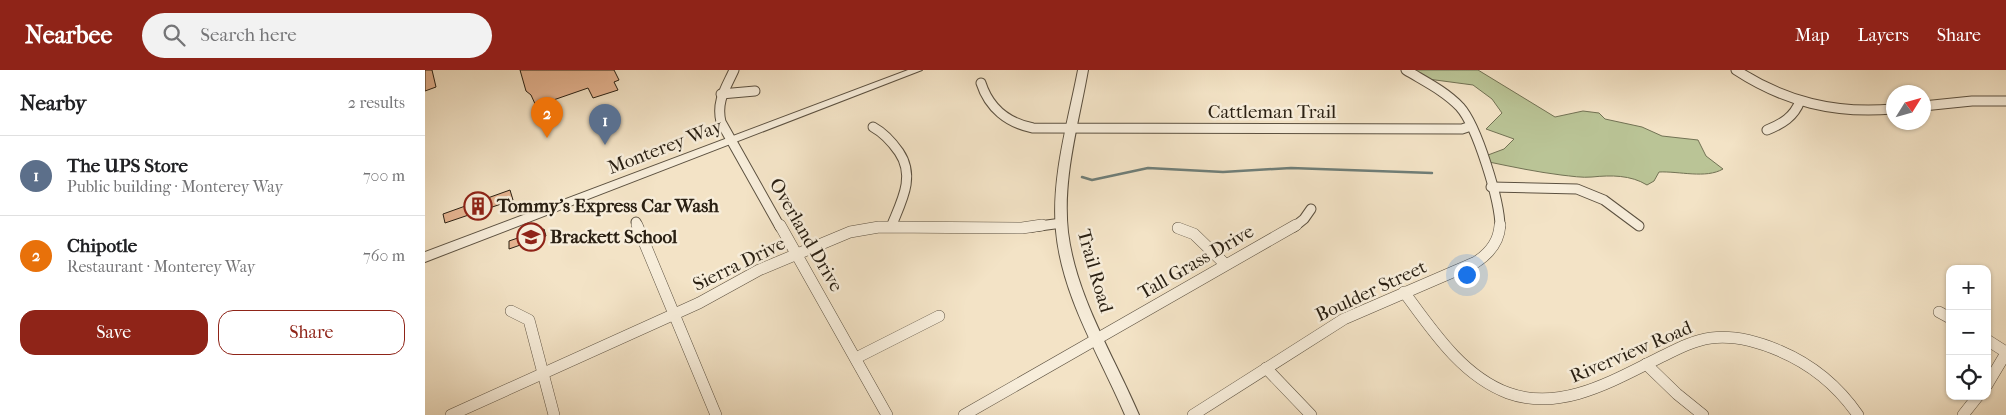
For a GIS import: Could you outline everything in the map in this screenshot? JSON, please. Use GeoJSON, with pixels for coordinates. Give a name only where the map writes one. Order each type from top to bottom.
{"type":"FeatureCollection","features":[{"type":"Feature","properties":{"kind":"street","name":"Overland Drive"},"geometry":{"type":"LineString","coordinates":[[734,70],[721,94],[718,103],[718,115],[887,415]]}},
{"type":"Feature","properties":{"kind":"street","name":"Monterey Way"},"geometry":{"type":"LineString","coordinates":[[425,257],[917,70]]}},
{"type":"Feature","properties":{"kind":"street","name":"Trail Road"},"geometry":{"type":"LineString","coordinates":[[1083,70],[1061,202],[1062,224],[1069,266],[1097,340],[1132,415]]}},
{"type":"Feature","properties":{"kind":"street","name":"Boulder Street"},"geometry":{"type":"LineString","coordinates":[[1193,415],[1344,319],[1404,292],[1467,267],[1484,257],[1494,247],[1500,228],[1485,167],[1465,113],[1459,106],[1406,70]]}},
{"type":"Feature","properties":{"kind":"street"},"geometry":{"type":"LineString","coordinates":[[1736,70],[1765,87],[1801,101],[1849,111],[1886,109]]}},
{"type":"Feature","properties":{"kind":"street","name":"Cattleman Trail"},"geometry":{"type":"LineString","coordinates":[[981,83],[983,94],[1011,122],[1033,128],[1462,129],[1471,126]]}},
{"type":"Feature","properties":{"kind":"street"},"geometry":{"type":"LineString","coordinates":[[721,94],[755,91]]}},
{"type":"Feature","properties":{"kind":"street"},"geometry":{"type":"LineString","coordinates":[[1767,130],[1787,121],[1794,114],[1801,101]]}},
{"type":"Feature","properties":{"kind":"street"},"geometry":{"type":"LineString","coordinates":[[1931,105],[1972,101],[2006,101]]}},
{"type":"Feature","properties":{"kind":"street"},"geometry":{"type":"LineString","coordinates":[[873,128],[885,133],[904,157],[909,170],[909,179],[891,227]]}},
{"type":"Feature","properties":{"kind":"street"},"geometry":{"type":"LineString","coordinates":[[1491,187],[1577,189],[1604,200],[1639,226]]}},
{"type":"Feature","properties":{"kind":"street","name":"Tall Grass Drive"},"geometry":{"type":"LineString","coordinates":[[964,415],[1097,340],[1225,264],[1297,225],[1311,209]]}},
{"type":"Feature","properties":{"kind":"street"},"geometry":{"type":"LineString","coordinates":[[636,222],[716,415]]}},
{"type":"Feature","properties":{"kind":"street","name":"Sierra Drive"},"geometry":{"type":"LineString","coordinates":[[451,415],[674,315],[759,270],[850,232],[891,227],[1022,228],[1062,224]]}},
{"type":"Feature","properties":{"kind":"street"},"geometry":{"type":"LineString","coordinates":[[1178,228],[1194,234],[1225,264]]}},
{"type":"Feature","properties":{"kind":"street","name":"Riverview Road"},"geometry":{"type":"LineString","coordinates":[[1404,292],[1462,365],[1493,386],[1520,397],[1543,398],[1577,395],[1697,341],[1723,338],[1750,341],[1790,355],[1818,372],[1843,395],[1858,415]]}},
{"type":"Feature","properties":{"kind":"street"},"geometry":{"type":"LineString","coordinates":[[511,311],[529,320],[554,415]]}},
{"type":"Feature","properties":{"kind":"street"},"geometry":{"type":"LineString","coordinates":[[1939,312],[1946,316]]}},
{"type":"Feature","properties":{"kind":"street"},"geometry":{"type":"LineString","coordinates":[[856,358],[939,316]]}},
{"type":"Feature","properties":{"kind":"street"},"geometry":{"type":"LineString","coordinates":[[1991,343],[2006,352],[1991,378]]}},
{"type":"Feature","properties":{"kind":"street"},"geometry":{"type":"LineString","coordinates":[[1646,364],[1677,394],[1703,415]]}},
{"type":"Feature","properties":{"kind":"street"},"geometry":{"type":"LineString","coordinates":[[1266,368],[1311,415]]}},
{"type":"Feature","properties":{"kind":"street"},"geometry":{"type":"LineString","coordinates":[[1963,415],[1976,400]]}},
{"type":"Feature","properties":{"kind":"green space"},"geometry":{"type":"Polygon","coordinates":[[[1415,70],[1478,70],[1555,117],[1583,111],[1599,113],[1605,119],[1642,127],[1662,136],[1698,140],[1706,156],[1723,169],[1709,174],[1659,172],[1654,181],[1647,185],[1621,176],[1573,176],[1489,162],[1488,155],[1504,149],[1514,139],[1486,129],[1502,113],[1492,99],[1473,85],[1428,79],[1415,70]]]}},
{"type":"Feature","properties":{"kind":"building"},"geometry":{"type":"Polygon","coordinates":[[[425,70],[432,70],[436,87],[425,91],[425,70]]]}},
{"type":"Feature","properties":{"kind":"building"},"geometry":{"type":"Polygon","coordinates":[[[520,70],[614,70],[619,80],[614,82],[618,90],[593,98],[588,88],[536,106],[531,95],[526,91],[520,70]]]}},
{"type":"Feature","properties":{"kind":"building","name":"Tommy's Express Car Wash"},"geometry":{"type":"Polygon","coordinates":[[[510,190],[513,200],[445,223],[443,214],[510,190]]]}},
{"type":"Feature","properties":{"kind":"building"},"geometry":{"type":"Polygon","coordinates":[[[544,229],[546,236],[509,249],[509,241],[544,229]]]}},
{"type":"Feature","properties":{"kind":"waterway"},"geometry":{"type":"LineString","coordinates":[[1082,177],[1092,180],[1148,168],[1223,172],[1291,168],[1432,173]]}},
{"type":"Feature","properties":{"kind":"place","name":"Chipotle"},"geometry":{"type":"Point","coordinates":[547,138]}},
{"type":"Feature","properties":{"kind":"place","name":"The UPS Store"},"geometry":{"type":"Point","coordinates":[605,145]}},
{"type":"Feature","properties":{"kind":"place","name":"Tommy's Express Car Wash"},"geometry":{"type":"Point","coordinates":[478,206]}},
{"type":"Feature","properties":{"kind":"place","name":"Brackett School"},"geometry":{"type":"Point","coordinates":[531,237]}}]}
